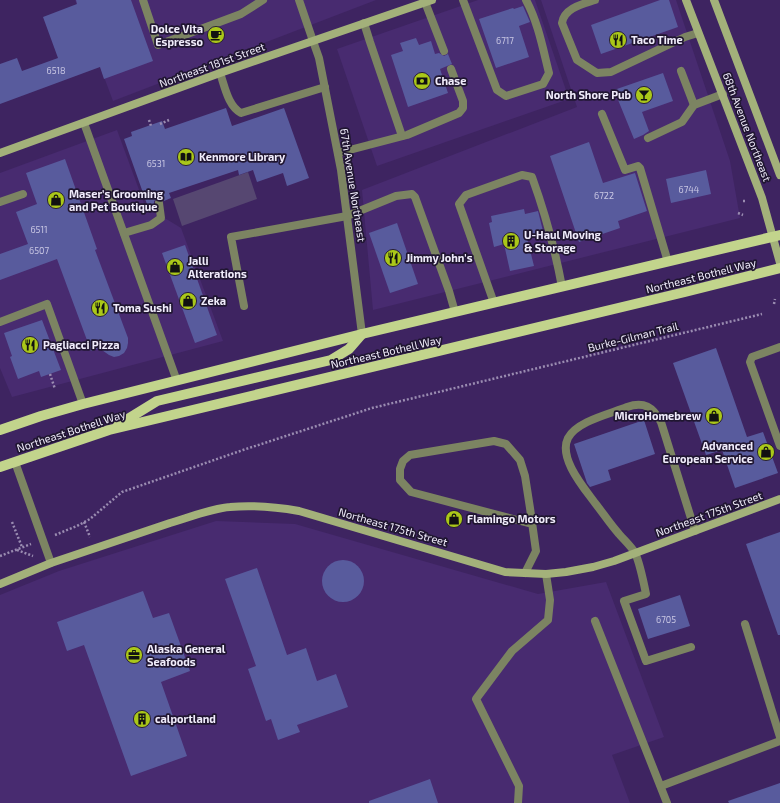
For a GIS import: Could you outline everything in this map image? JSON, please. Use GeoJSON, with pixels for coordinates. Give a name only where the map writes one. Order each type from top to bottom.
{"type":"FeatureCollection","features":[{"type":"Feature","properties":{"kind":"main road","name":"Northeast Bothell Way"},"geometry":{"type":"LineString","coordinates":[[0,429],[83,404],[362,334],[776,236]]}},
{"type":"Feature","properties":{"kind":"main road","name":"Northeast Bothell Way"},"geometry":{"type":"LineString","coordinates":[[0,467],[109,430],[686,292],[780,268]]}},
{"type":"Feature","properties":{"kind":"main road"},"geometry":{"type":"LineString","coordinates":[[109,430],[157,401],[331,360],[349,349],[362,334]]}},
{"type":"Feature","properties":{"kind":"street"},"geometry":{"type":"LineString","coordinates":[[143,0],[158,45],[241,14],[263,0]]}},
{"type":"Feature","properties":{"kind":"street","name":"67th Avenue Northeast"},"geometry":{"type":"LineString","coordinates":[[300,0],[319,58],[338,153],[362,334]]}},
{"type":"Feature","properties":{"kind":"street"},"geometry":{"type":"LineString","coordinates":[[463,0],[497,90],[506,96],[543,84],[549,73],[537,27],[526,0]]}},
{"type":"Feature","properties":{"kind":"street"},"geometry":{"type":"LineString","coordinates":[[595,0],[572,4],[562,20],[562,23],[577,60],[597,73],[611,72],[685,37],[698,33]]}},
{"type":"Feature","properties":{"kind":"street","name":"68th Avenue Northeast"},"geometry":{"type":"LineString","coordinates":[[686,0],[776,236],[780,263]]}},
{"type":"Feature","properties":{"kind":"street","name":"68th Avenue Northeast"},"geometry":{"type":"LineString","coordinates":[[714,0],[780,175]]}},
{"type":"Feature","properties":{"kind":"street"},"geometry":{"type":"LineString","coordinates":[[428,1],[444,50]]}},
{"type":"Feature","properties":{"kind":"street","name":"Northeast 181st Street"},"geometry":{"type":"LineString","coordinates":[[0,153],[428,1]]}},
{"type":"Feature","properties":{"kind":"street"},"geometry":{"type":"LineString","coordinates":[[364,23],[402,136]]}},
{"type":"Feature","properties":{"kind":"street"},"geometry":{"type":"LineString","coordinates":[[338,153],[402,136],[459,113],[463,108],[463,101],[451,69]]}},
{"type":"Feature","properties":{"kind":"street"},"geometry":{"type":"LineString","coordinates":[[682,71],[694,105]]}},
{"type":"Feature","properties":{"kind":"street"},"geometry":{"type":"LineString","coordinates":[[220,74],[232,104],[236,111],[241,113],[324,86]]}},
{"type":"Feature","properties":{"kind":"street"},"geometry":{"type":"LineString","coordinates":[[648,138],[682,122],[694,105],[723,94]]}},
{"type":"Feature","properties":{"kind":"street"},"geometry":{"type":"LineString","coordinates":[[602,114],[625,170],[638,166],[640,168],[668,262]]}},
{"type":"Feature","properties":{"kind":"street"},"geometry":{"type":"LineString","coordinates":[[84,122],[177,381]]}},
{"type":"Feature","properties":{"kind":"street"},"geometry":{"type":"LineString","coordinates":[[494,303],[459,204],[466,195],[522,175],[532,178],[545,213],[558,264],[562,287]]}},
{"type":"Feature","properties":{"kind":"street"},"geometry":{"type":"LineString","coordinates":[[0,202],[23,194]]}},
{"type":"Feature","properties":{"kind":"street"},"geometry":{"type":"LineString","coordinates":[[244,306],[231,237],[347,216],[396,196],[412,194],[418,204],[449,291],[454,312]]}},
{"type":"Feature","properties":{"kind":"street"},"geometry":{"type":"LineString","coordinates":[[124,233],[151,225],[161,218],[159,203]]}},
{"type":"Feature","properties":{"kind":"street"},"geometry":{"type":"LineString","coordinates":[[0,322],[47,304],[83,404]]}},
{"type":"Feature","properties":{"kind":"street"},"geometry":{"type":"LineString","coordinates":[[780,347],[752,357],[750,362],[780,446]]}},
{"type":"Feature","properties":{"kind":"street"},"geometry":{"type":"LineString","coordinates":[[691,646],[646,661],[624,600],[646,594],[635,553],[581,485],[567,456],[566,447],[568,438],[576,429],[586,423],[633,405],[648,406],[657,413],[661,422],[695,531]]}},
{"type":"Feature","properties":{"kind":"street"},"geometry":{"type":"LineString","coordinates":[[525,573],[536,551],[525,476],[520,460],[506,444],[494,441],[463,446],[410,455],[403,461],[400,469],[400,480],[411,492],[532,524]]}},
{"type":"Feature","properties":{"kind":"street"},"geometry":{"type":"LineString","coordinates":[[15,462],[51,563]]}},
{"type":"Feature","properties":{"kind":"street","name":"Northeast 175th Street"},"geometry":{"type":"LineString","coordinates":[[0,584],[51,563],[188,517],[229,507],[272,507],[299,511],[505,572],[546,574],[593,567],[780,499]]}},
{"type":"Feature","properties":{"kind":"street"},"geometry":{"type":"LineString","coordinates":[[518,803],[519,786],[476,699],[512,651],[548,620],[550,600],[546,574]]}},
{"type":"Feature","properties":{"kind":"street"},"geometry":{"type":"LineString","coordinates":[[595,620],[667,803]]}},
{"type":"Feature","properties":{"kind":"street"},"geometry":{"type":"LineString","coordinates":[[745,624],[780,737]]}},
{"type":"Feature","properties":{"kind":"street"},"geometry":{"type":"LineString","coordinates":[[661,786],[780,741]]}},
{"type":"Feature","properties":{"kind":"path"},"geometry":{"type":"LineString","coordinates":[[149,120],[151,126]]}},
{"type":"Feature","properties":{"kind":"path"},"geometry":{"type":"LineString","coordinates":[[160,124],[169,120]]}},
{"type":"Feature","properties":{"kind":"path"},"geometry":{"type":"LineString","coordinates":[[738,213],[743,215]]}},
{"type":"Feature","properties":{"kind":"path"},"geometry":{"type":"LineString","coordinates":[[774,304],[776,299]]}},
{"type":"Feature","properties":{"kind":"path","name":"Burke-Gilman Trail"},"geometry":{"type":"LineString","coordinates":[[62,532],[90,519],[122,492],[372,408],[762,314]]}},
{"type":"Feature","properties":{"kind":"path"},"geometry":{"type":"LineString","coordinates":[[50,374],[55,389]]}},
{"type":"Feature","properties":{"kind":"path"},"geometry":{"type":"LineString","coordinates":[[12,522],[22,548]]}},
{"type":"Feature","properties":{"kind":"path"},"geometry":{"type":"LineString","coordinates":[[0,556],[17,549]]}},
{"type":"Feature","properties":{"kind":"shaded area"},"geometry":{"type":"Polygon","coordinates":[[[75,0],[376,0],[113,101],[75,0]]]}},
{"type":"Feature","properties":{"kind":"shaded area"},"geometry":{"type":"Polygon","coordinates":[[[478,0],[535,0],[569,99],[377,166],[337,49],[478,0]]]}},
{"type":"Feature","properties":{"kind":"shaded area"},"geometry":{"type":"Polygon","coordinates":[[[541,0],[676,0],[730,161],[740,218],[373,310],[362,190],[577,107],[541,0]]]}},
{"type":"Feature","properties":{"kind":"shaded area"},"geometry":{"type":"Polygon","coordinates":[[[117,130],[145,206],[181,228],[223,341],[12,397],[0,368],[0,173],[117,130]]]}},
{"type":"Feature","properties":{"kind":"shaded area"},"geometry":{"type":"Polygon","coordinates":[[[248,172],[257,199],[182,226],[173,199],[248,172]]]}},
{"type":"Feature","properties":{"kind":"shaded area"},"geometry":{"type":"Polygon","coordinates":[[[216,521],[295,524],[538,594],[606,582],[664,737],[612,755],[630,803],[0,803],[0,595],[59,571],[216,521]]]}},
{"type":"Feature","properties":{"kind":"building"},"geometry":{"type":"Polygon","coordinates":[[[76,0],[131,0],[153,61],[104,79],[100,67],[0,104],[0,64],[17,58],[22,71],[58,58],[43,17],[77,4],[76,0]]]}},
{"type":"Feature","properties":{"kind":"building","name":"Taco Time"},"geometry":{"type":"Polygon","coordinates":[[[660,0],[669,0],[678,27],[601,54],[591,25],[660,0]]]}},
{"type":"Feature","properties":{"kind":"building"},"geometry":{"type":"Polygon","coordinates":[[[523,6],[530,22],[519,26],[529,57],[496,68],[479,19],[523,6]]]}},
{"type":"Feature","properties":{"kind":"building","name":"Chase"},"geometry":{"type":"Polygon","coordinates":[[[416,38],[419,45],[431,41],[435,54],[439,53],[444,56],[448,54],[452,64],[440,69],[448,93],[408,107],[391,55],[403,51],[400,43],[416,38]]]}},
{"type":"Feature","properties":{"kind":"building","name":"North Shore Pub"},"geometry":{"type":"Polygon","coordinates":[[[663,73],[673,101],[642,112],[649,131],[634,139],[614,90],[663,73]]]}},
{"type":"Feature","properties":{"kind":"building","name":"Kenmore Library"},"geometry":{"type":"Polygon","coordinates":[[[226,108],[232,126],[284,108],[309,178],[287,186],[283,173],[257,182],[253,170],[239,175],[238,170],[169,193],[171,198],[164,201],[161,198],[158,198],[154,201],[154,205],[148,207],[124,139],[132,136],[131,132],[162,121],[165,129],[226,108]]]}},
{"type":"Feature","properties":{"kind":"building"},"geometry":{"type":"Polygon","coordinates":[[[589,142],[603,183],[635,173],[647,211],[618,221],[620,228],[579,242],[550,156],[589,142]]]}},
{"type":"Feature","properties":{"kind":"building"},"geometry":{"type":"Polygon","coordinates":[[[65,159],[97,249],[95,250],[128,338],[127,348],[124,353],[119,356],[114,357],[109,355],[99,348],[91,351],[57,259],[0,280],[0,254],[28,244],[16,212],[37,204],[26,173],[65,159]]]}},
{"type":"Feature","properties":{"kind":"building"},"geometry":{"type":"Polygon","coordinates":[[[706,170],[711,194],[671,203],[666,179],[706,170]]]}},
{"type":"Feature","properties":{"kind":"building","name":"U-Haul Moving & Storage"},"geometry":{"type":"Polygon","coordinates":[[[524,209],[525,214],[538,211],[544,235],[527,238],[534,266],[510,271],[504,244],[494,247],[489,223],[492,222],[491,216],[524,209]]]}},
{"type":"Feature","properties":{"kind":"building","name":"Jimmy John's"},"geometry":{"type":"Polygon","coordinates":[[[397,223],[418,284],[390,293],[369,233],[397,223]]]}},
{"type":"Feature","properties":{"kind":"building"},"geometry":{"type":"Polygon","coordinates":[[[185,245],[217,335],[195,343],[162,253],[185,245]]]}},
{"type":"Feature","properties":{"kind":"building","name":"Pagliacci Pizza"},"geometry":{"type":"Polygon","coordinates":[[[42,320],[61,370],[41,377],[39,371],[18,379],[10,357],[12,356],[4,333],[42,320]]]}},
{"type":"Feature","properties":{"kind":"building"},"geometry":{"type":"Polygon","coordinates":[[[716,348],[747,437],[763,432],[778,473],[735,488],[722,450],[706,455],[673,363],[716,348]]]}},
{"type":"Feature","properties":{"kind":"building"},"geometry":{"type":"Polygon","coordinates":[[[644,420],[655,454],[608,470],[611,480],[590,487],[587,483],[574,444],[644,420]]]}},
{"type":"Feature","properties":{"kind":"building"},"geometry":{"type":"Polygon","coordinates":[[[780,532],[780,635],[778,635],[746,544],[780,532]]]}},
{"type":"Feature","properties":{"kind":"building"},"geometry":{"type":"Polygon","coordinates":[[[343,560],[358,566],[364,581],[358,596],[343,602],[328,596],[322,581],[328,566],[343,560]]]}},
{"type":"Feature","properties":{"kind":"building"},"geometry":{"type":"Polygon","coordinates":[[[257,568],[287,655],[306,648],[317,681],[336,674],[348,707],[297,725],[300,732],[278,740],[271,719],[266,721],[248,669],[256,666],[225,579],[257,568]]]}},
{"type":"Feature","properties":{"kind":"building","name":"calportland"},"geometry":{"type":"Polygon","coordinates":[[[143,591],[153,618],[169,613],[190,671],[161,682],[187,756],[131,776],[84,645],[67,651],[57,622],[143,591]]]}},
{"type":"Feature","properties":{"kind":"building"},"geometry":{"type":"Polygon","coordinates":[[[680,595],[690,626],[648,639],[638,609],[680,595]]]}},
{"type":"Feature","properties":{"kind":"building"},"geometry":{"type":"Polygon","coordinates":[[[430,779],[438,803],[369,803],[369,801],[430,779]]]}},
{"type":"Feature","properties":{"kind":"building"},"geometry":{"type":"Polygon","coordinates":[[[780,783],[780,803],[729,803],[728,801],[780,783]]]}},
{"type":"Feature","properties":{"kind":"place","name":"Dolce Vita Espresso"},"geometry":{"type":"Point","coordinates":[216,35]}},
{"type":"Feature","properties":{"kind":"place","name":"Taco Time"},"geometry":{"type":"Point","coordinates":[618,40]}},
{"type":"Feature","properties":{"kind":"place","name":"Chase"},"geometry":{"type":"Point","coordinates":[422,81]}},
{"type":"Feature","properties":{"kind":"place","name":"North Shore Pub"},"geometry":{"type":"Point","coordinates":[644,95]}},
{"type":"Feature","properties":{"kind":"place","name":"Kenmore Library"},"geometry":{"type":"Point","coordinates":[186,157]}},
{"type":"Feature","properties":{"kind":"place","name":"Maser’s Grooming and Pet Boutique"},"geometry":{"type":"Point","coordinates":[56,200]}},
{"type":"Feature","properties":{"kind":"place","name":"U-Haul Moving & Storage"},"geometry":{"type":"Point","coordinates":[511,241]}},
{"type":"Feature","properties":{"kind":"place","name":"Jimmy John's"},"geometry":{"type":"Point","coordinates":[393,258]}},
{"type":"Feature","properties":{"kind":"place","name":"Jalli Alterations"},"geometry":{"type":"Point","coordinates":[175,267]}},
{"type":"Feature","properties":{"kind":"place","name":"Zeka"},"geometry":{"type":"Point","coordinates":[188,301]}},
{"type":"Feature","properties":{"kind":"place","name":"Toma Sushi"},"geometry":{"type":"Point","coordinates":[100,308]}},
{"type":"Feature","properties":{"kind":"place","name":"Pagliacci Pizza"},"geometry":{"type":"Point","coordinates":[30,345]}},
{"type":"Feature","properties":{"kind":"place","name":"MicroHomebrew"},"geometry":{"type":"Point","coordinates":[714,416]}},
{"type":"Feature","properties":{"kind":"place","name":"Advanced European Service"},"geometry":{"type":"Point","coordinates":[766,452]}},
{"type":"Feature","properties":{"kind":"place","name":"Flamingo Motors"},"geometry":{"type":"Point","coordinates":[454,519]}},
{"type":"Feature","properties":{"kind":"place","name":"Alaska General Seafoods"},"geometry":{"type":"Point","coordinates":[134,655]}},
{"type":"Feature","properties":{"kind":"place","name":"calportland"},"geometry":{"type":"Point","coordinates":[142,719]}}]}
